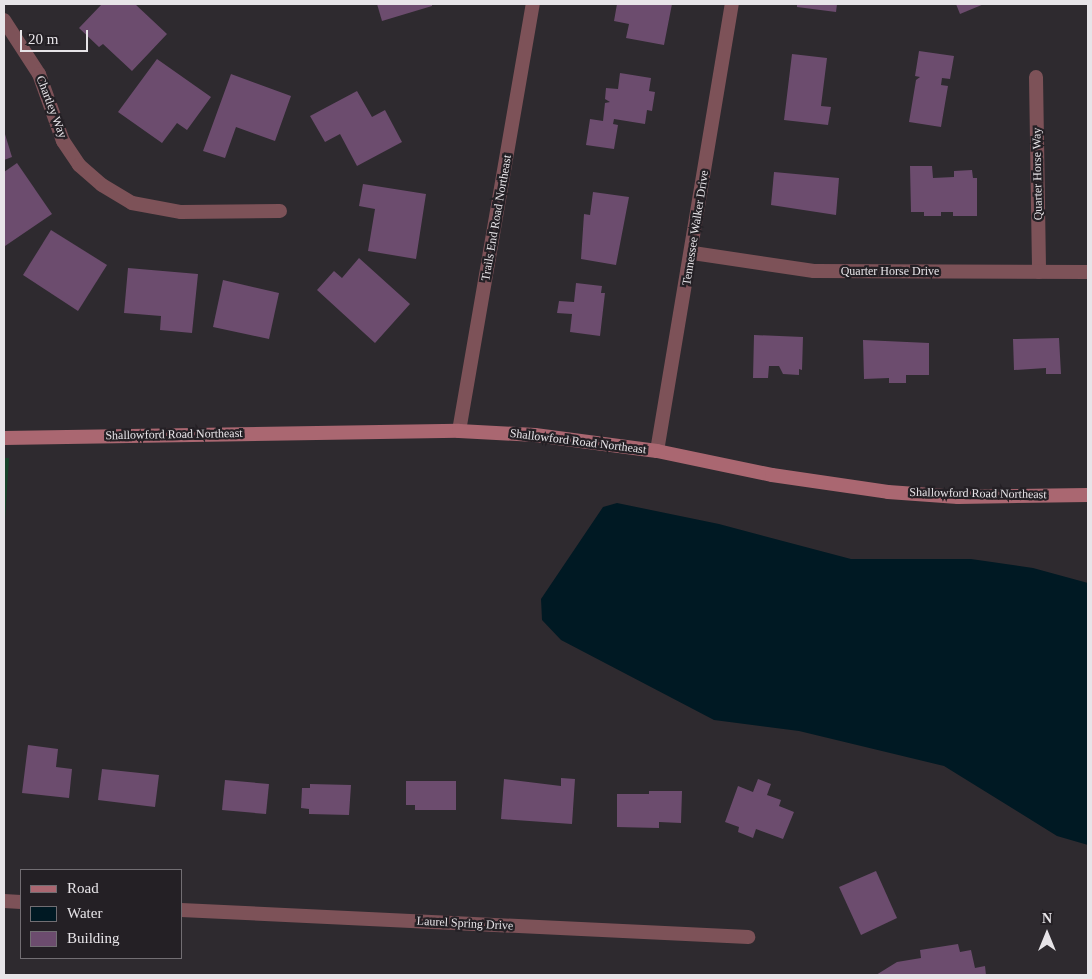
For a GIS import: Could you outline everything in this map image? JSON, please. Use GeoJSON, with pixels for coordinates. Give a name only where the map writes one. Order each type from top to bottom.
{"type":"FeatureCollection","features":[{"type":"Feature","properties":{"kind":"main road","name":"Shallowford Road Northeast"},"geometry":{"type":"LineString","coordinates":[[4,438],[459,431],[535,435],[657,451],[772,475],[888,492],[958,497],[1088,495]]}},
{"type":"Feature","properties":{"kind":"street","name":"Trails End Road Northeast"},"geometry":{"type":"LineString","coordinates":[[459,431],[534,4]]}},
{"type":"Feature","properties":{"kind":"street","name":"Tennessee Walker Drive"},"geometry":{"type":"LineString","coordinates":[[657,451],[693,253],[732,4]]}},
{"type":"Feature","properties":{"kind":"street","name":"Chartley Way"},"geometry":{"type":"LineString","coordinates":[[4,20],[38,74],[63,141],[79,165],[102,185],[132,203],[181,212],[280,211]]}},
{"type":"Feature","properties":{"kind":"street","name":"Quarter Horse Way"},"geometry":{"type":"LineString","coordinates":[[1036,77],[1039,272]]}},
{"type":"Feature","properties":{"kind":"street","name":"Quarter Horse Drive"},"geometry":{"type":"LineString","coordinates":[[693,253],[814,271],[1088,272]]}},
{"type":"Feature","properties":{"kind":"street"},"geometry":{"type":"LineString","coordinates":[[4,901],[20,902]]}},
{"type":"Feature","properties":{"kind":"street","name":"Laurel Spring Drive"},"geometry":{"type":"LineString","coordinates":[[182,910],[748,937]]}},
{"type":"Feature","properties":{"kind":"green space"},"geometry":{"type":"Polygon","coordinates":[[[4,458],[9,458],[4,536],[4,458]]]}},
{"type":"Feature","properties":{"kind":"water"},"geometry":{"type":"Polygon","coordinates":[[[617,503],[719,524],[851,559],[971,559],[1033,568],[1088,583],[1088,845],[1057,836],[944,766],[799,731],[714,720],[561,640],[542,620],[541,599],[603,507],[617,503]]]}},
{"type":"Feature","properties":{"kind":"building"},"geometry":{"type":"Polygon","coordinates":[[[102,4],[135,4],[167,34],[132,71],[103,44],[99,47],[79,28],[102,4]]]}},
{"type":"Feature","properties":{"kind":"building"},"geometry":{"type":"Polygon","coordinates":[[[377,4],[432,4],[432,6],[382,21],[377,4]]]}},
{"type":"Feature","properties":{"kind":"building"},"geometry":{"type":"Polygon","coordinates":[[[617,4],[672,4],[664,45],[626,38],[629,24],[614,21],[617,4]]]}},
{"type":"Feature","properties":{"kind":"building"},"geometry":{"type":"Polygon","coordinates":[[[797,4],[837,4],[836,12],[797,7],[797,4]]]}},
{"type":"Feature","properties":{"kind":"building"},"geometry":{"type":"Polygon","coordinates":[[[956,4],[984,4],[960,14],[956,4]]]}},
{"type":"Feature","properties":{"kind":"building"},"geometry":{"type":"Polygon","coordinates":[[[919,51],[954,56],[950,79],[942,78],[941,85],[948,86],[941,127],[909,122],[916,80],[920,77],[915,76],[919,51]]]}},
{"type":"Feature","properties":{"kind":"building"},"geometry":{"type":"Polygon","coordinates":[[[792,54],[827,58],[821,106],[831,107],[828,125],[784,120],[792,54]]]}},
{"type":"Feature","properties":{"kind":"building"},"geometry":{"type":"Polygon","coordinates":[[[157,59],[211,97],[187,130],[177,123],[162,143],[118,112],[157,59]]]}},
{"type":"Feature","properties":{"kind":"building"},"geometry":{"type":"Polygon","coordinates":[[[620,73],[651,78],[649,91],[655,92],[652,111],[647,110],[645,124],[614,119],[613,124],[618,125],[614,149],[586,145],[590,119],[603,121],[605,103],[610,102],[605,99],[606,88],[618,89],[620,73]]]}},
{"type":"Feature","properties":{"kind":"building"},"geometry":{"type":"Polygon","coordinates":[[[231,74],[291,96],[275,141],[236,127],[225,158],[203,151],[231,74]]]}},
{"type":"Feature","properties":{"kind":"building"},"geometry":{"type":"Polygon","coordinates":[[[357,91],[372,117],[385,110],[402,142],[357,166],[340,134],[325,142],[310,116],[357,91]]]}},
{"type":"Feature","properties":{"kind":"building"},"geometry":{"type":"Polygon","coordinates":[[[4,131],[12,157],[4,160],[4,131]]]}},
{"type":"Feature","properties":{"kind":"building"},"geometry":{"type":"Polygon","coordinates":[[[17,163],[52,214],[5,246],[4,172],[17,163]]]}},
{"type":"Feature","properties":{"kind":"building"},"geometry":{"type":"Polygon","coordinates":[[[910,166],[932,166],[933,178],[954,177],[954,171],[972,170],[973,178],[977,178],[977,216],[953,216],[953,212],[941,212],[941,216],[924,216],[924,212],[911,212],[910,166]]]}},
{"type":"Feature","properties":{"kind":"building"},"geometry":{"type":"Polygon","coordinates":[[[774,172],[839,178],[836,215],[771,205],[774,172]]]}},
{"type":"Feature","properties":{"kind":"building"},"geometry":{"type":"Polygon","coordinates":[[[363,184],[426,194],[416,259],[368,251],[375,209],[359,206],[363,184]]]}},
{"type":"Feature","properties":{"kind":"building"},"geometry":{"type":"Polygon","coordinates":[[[593,192],[629,197],[616,265],[581,259],[584,214],[590,215],[593,192]]]}},
{"type":"Feature","properties":{"kind":"building"},"geometry":{"type":"Polygon","coordinates":[[[51,230],[107,265],[78,311],[23,275],[51,230]]]}},
{"type":"Feature","properties":{"kind":"building"},"geometry":{"type":"Polygon","coordinates":[[[359,258],[410,304],[375,343],[317,290],[334,271],[342,278],[359,258]]]}},
{"type":"Feature","properties":{"kind":"building"},"geometry":{"type":"Polygon","coordinates":[[[128,268],[198,274],[192,333],[160,330],[161,316],[124,313],[128,268]]]}},
{"type":"Feature","properties":{"kind":"building"},"geometry":{"type":"Polygon","coordinates":[[[223,280],[279,293],[269,339],[213,327],[223,280]]]}},
{"type":"Feature","properties":{"kind":"building"},"geometry":{"type":"Polygon","coordinates":[[[576,283],[602,286],[601,293],[605,293],[600,336],[570,332],[572,314],[557,313],[559,301],[574,302],[576,283]]]}},
{"type":"Feature","properties":{"kind":"building"},"geometry":{"type":"Polygon","coordinates":[[[754,335],[803,337],[802,370],[799,369],[799,375],[783,374],[779,366],[769,366],[768,378],[753,378],[754,335]]]}},
{"type":"Feature","properties":{"kind":"building"},"geometry":{"type":"Polygon","coordinates":[[[1059,338],[1061,374],[1046,374],[1046,368],[1014,370],[1013,339],[1059,338]]]}},
{"type":"Feature","properties":{"kind":"building"},"geometry":{"type":"Polygon","coordinates":[[[863,340],[929,343],[929,375],[906,375],[906,383],[889,383],[889,378],[864,379],[863,340]]]}},
{"type":"Feature","properties":{"kind":"building"},"geometry":{"type":"Polygon","coordinates":[[[28,745],[58,749],[56,767],[72,769],[69,798],[22,793],[28,745]]]}},
{"type":"Feature","properties":{"kind":"building"},"geometry":{"type":"Polygon","coordinates":[[[102,769],[159,775],[155,807],[98,800],[102,769]]]}},
{"type":"Feature","properties":{"kind":"building"},"geometry":{"type":"Polygon","coordinates":[[[561,778],[575,779],[572,824],[501,819],[504,779],[561,786],[561,778]]]}},
{"type":"Feature","properties":{"kind":"building"},"geometry":{"type":"Polygon","coordinates":[[[758,779],[771,784],[767,795],[781,800],[779,806],[794,812],[783,839],[756,829],[753,838],[738,832],[739,827],[725,822],[738,786],[753,792],[758,779]]]}},
{"type":"Feature","properties":{"kind":"building"},"geometry":{"type":"Polygon","coordinates":[[[225,780],[269,784],[266,814],[222,810],[225,780]]]}},
{"type":"Feature","properties":{"kind":"building"},"geometry":{"type":"Polygon","coordinates":[[[406,781],[456,781],[456,810],[415,810],[415,805],[406,805],[406,781]]]}},
{"type":"Feature","properties":{"kind":"building"},"geometry":{"type":"Polygon","coordinates":[[[310,784],[351,785],[349,815],[309,814],[309,809],[301,808],[302,788],[310,788],[310,784]]]}},
{"type":"Feature","properties":{"kind":"building"},"geometry":{"type":"Polygon","coordinates":[[[649,791],[682,791],[681,823],[659,822],[659,828],[617,827],[617,794],[649,794],[649,791]]]}},
{"type":"Feature","properties":{"kind":"building"},"geometry":{"type":"Polygon","coordinates":[[[876,871],[897,918],[861,935],[839,887],[876,871]]]}},
{"type":"Feature","properties":{"kind":"building"},"geometry":{"type":"Polygon","coordinates":[[[958,944],[960,952],[971,950],[975,968],[985,966],[986,975],[876,975],[897,962],[921,958],[920,950],[958,944]]]}}]}
